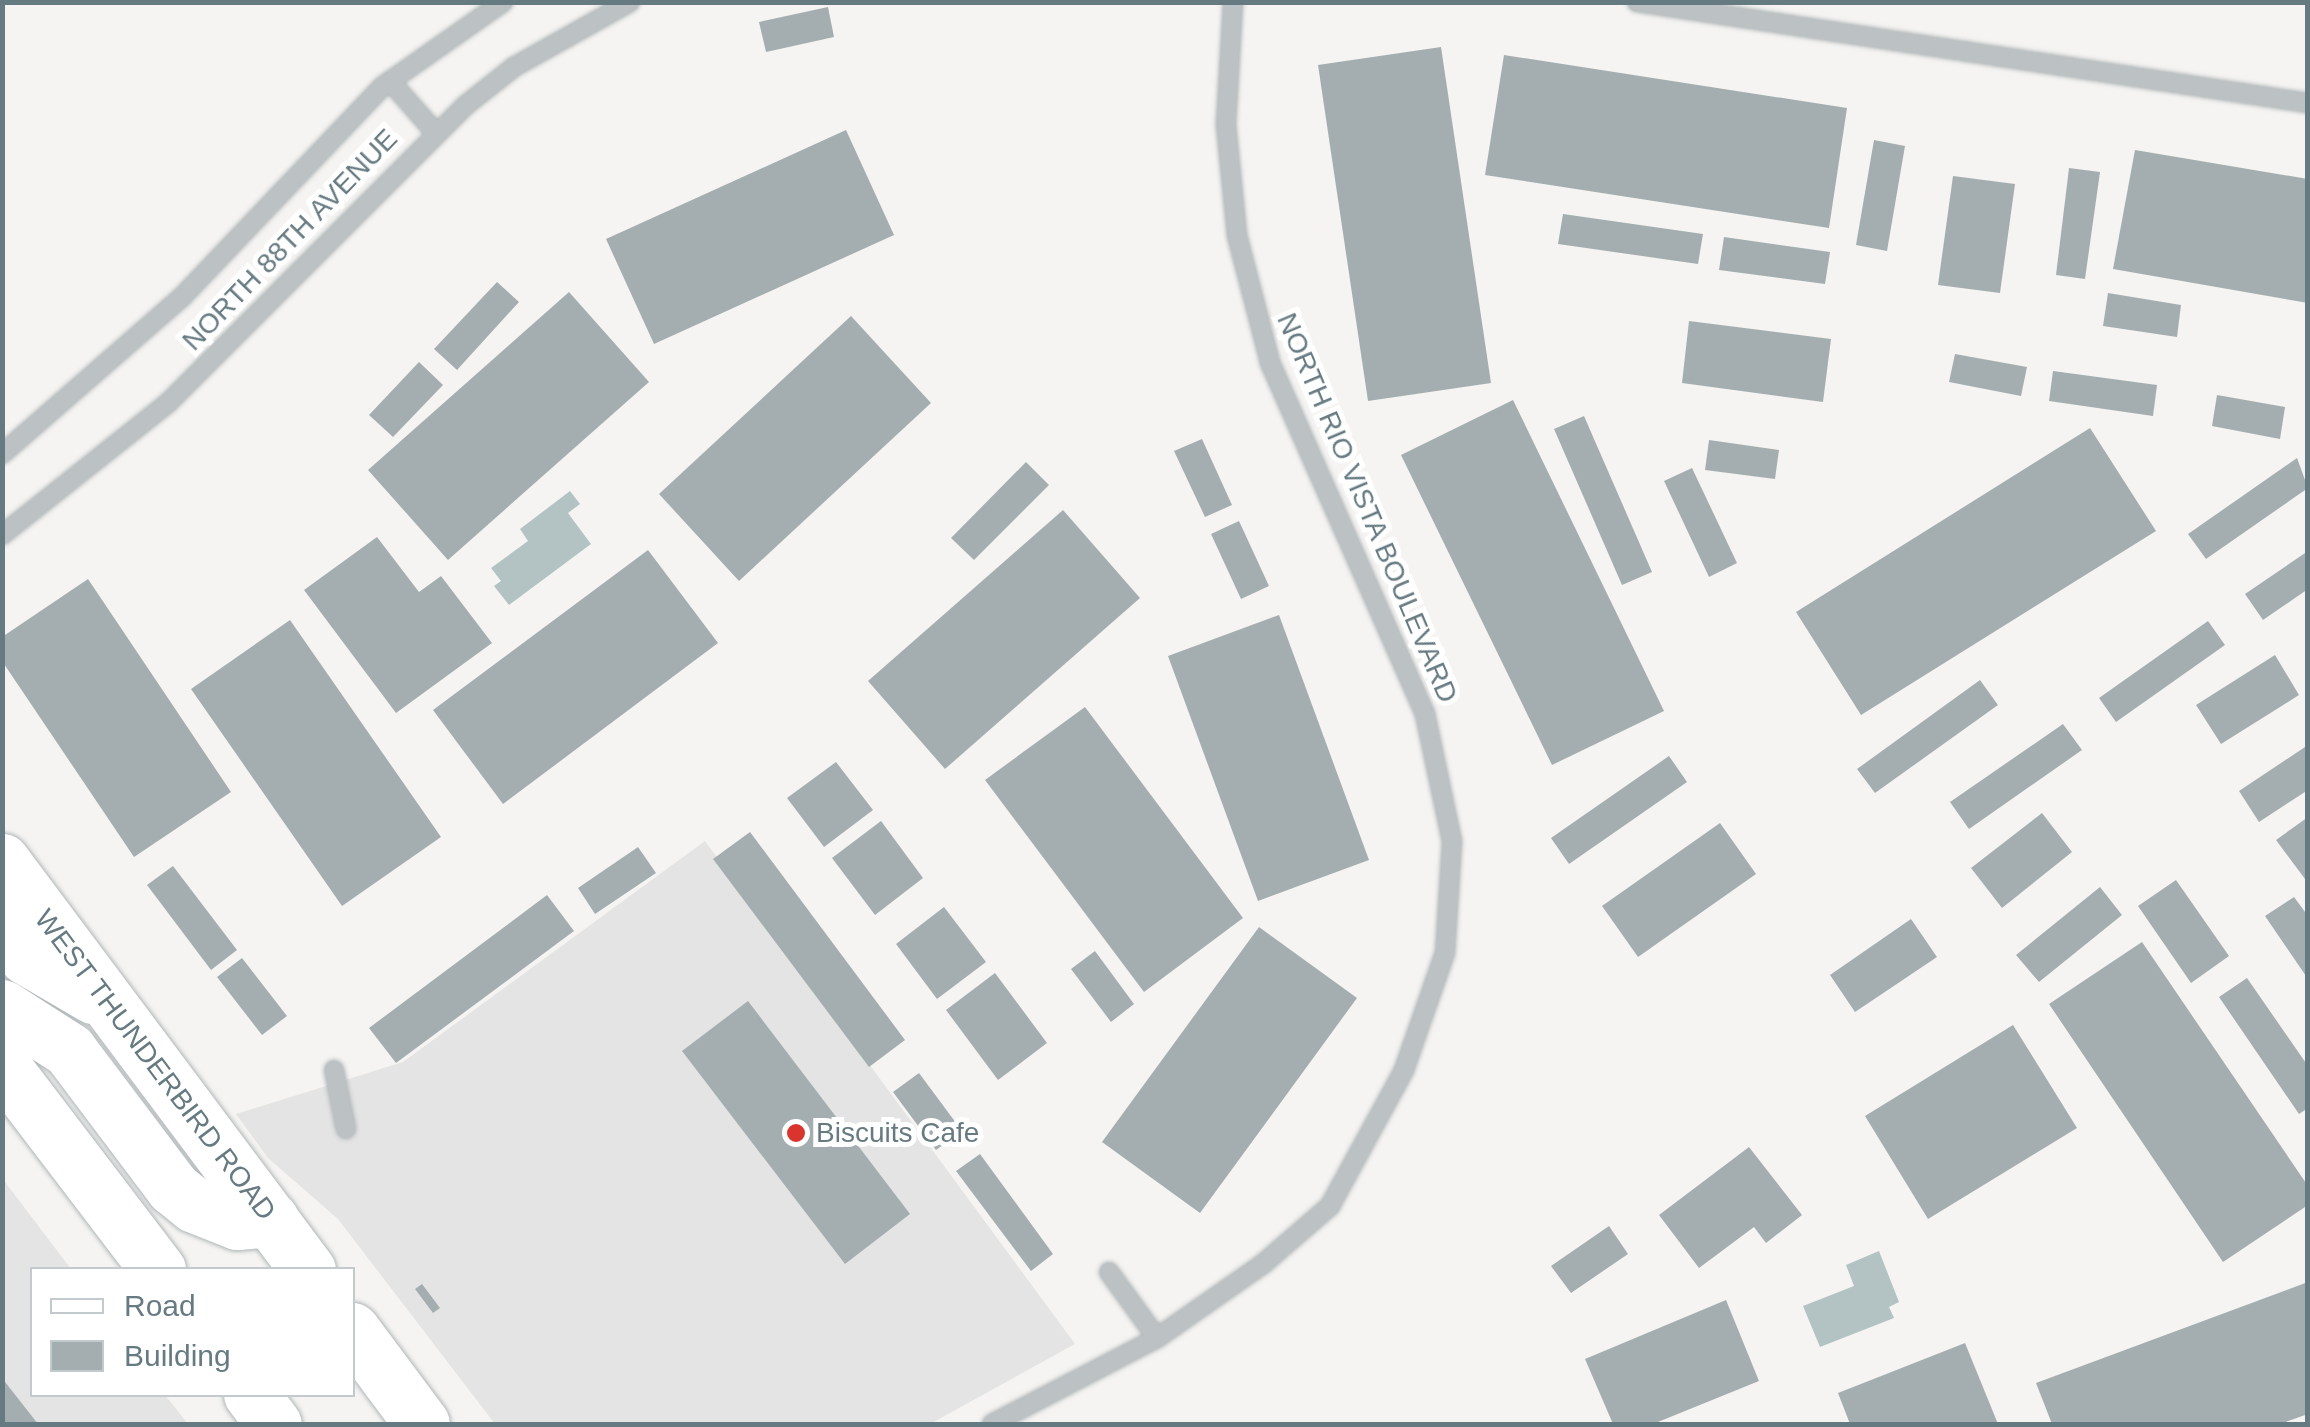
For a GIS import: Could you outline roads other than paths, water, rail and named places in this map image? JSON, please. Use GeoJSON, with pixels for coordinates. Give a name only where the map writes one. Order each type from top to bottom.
{"type":"FeatureCollection","features":[{"type":"Feature","properties":{"kind":"main road","name":"WEST THUNDERBIRD ROAD"},"geometry":{"type":"LineString","coordinates":[[2,861],[306,1267]]}},
{"type":"Feature","properties":{"kind":"main road"},"geometry":{"type":"LineString","coordinates":[[2,931],[26,957],[112,1007]]}},
{"type":"Feature","properties":{"kind":"main road"},"geometry":{"type":"LineString","coordinates":[[2,1007],[68,1050],[173,1188],[194,1205],[237,1222],[270,1218]]}},
{"type":"Feature","properties":{"kind":"main road"},"geometry":{"type":"LineString","coordinates":[[2,1065],[156,1267]]}},
{"type":"Feature","properties":{"kind":"main road"},"geometry":{"type":"LineString","coordinates":[[355,1334],[422,1424]]}},
{"type":"Feature","properties":{"kind":"main road"},"geometry":{"type":"LineString","coordinates":[[253,1397],[274,1424]]}},
{"type":"Feature","properties":{"kind":"street","name":"NORTH 88TH AVENUE"},"geometry":{"type":"LineString","coordinates":[[2,454],[146,332],[390,82],[502,2]]}},
{"type":"Feature","properties":{"kind":"street","name":"NORTH 88TH AVENUE"},"geometry":{"type":"LineString","coordinates":[[2,535],[168,403],[435,132],[514,67],[630,2]]}},
{"type":"Feature","properties":{"kind":"street","name":"NORTH RIO VISTA BOULEVARD"},"geometry":{"type":"LineString","coordinates":[[992,1424],[1157,1338],[1263,1264],[1330,1206],[1404,1070],[1445,953],[1452,841],[1425,714],[1293,418],[1254,309],[1228,177],[1233,2]]}},
{"type":"Feature","properties":{"kind":"street"},"geometry":{"type":"LineString","coordinates":[[1637,2],[2308,103]]}},
{"type":"Feature","properties":{"kind":"street"},"geometry":{"type":"LineString","coordinates":[[390,82],[435,132]]}},
{"type":"Feature","properties":{"kind":"street"},"geometry":{"type":"LineString","coordinates":[[334,1070],[346,1130]]}},
{"type":"Feature","properties":{"kind":"street"},"geometry":{"type":"LineString","coordinates":[[1109,1272],[1157,1338]]}},
{"type":"Feature","properties":{"kind":"place","name":"Biscuits Cafe"},"geometry":{"type":"Point","coordinates":[796,1133]}}]}
